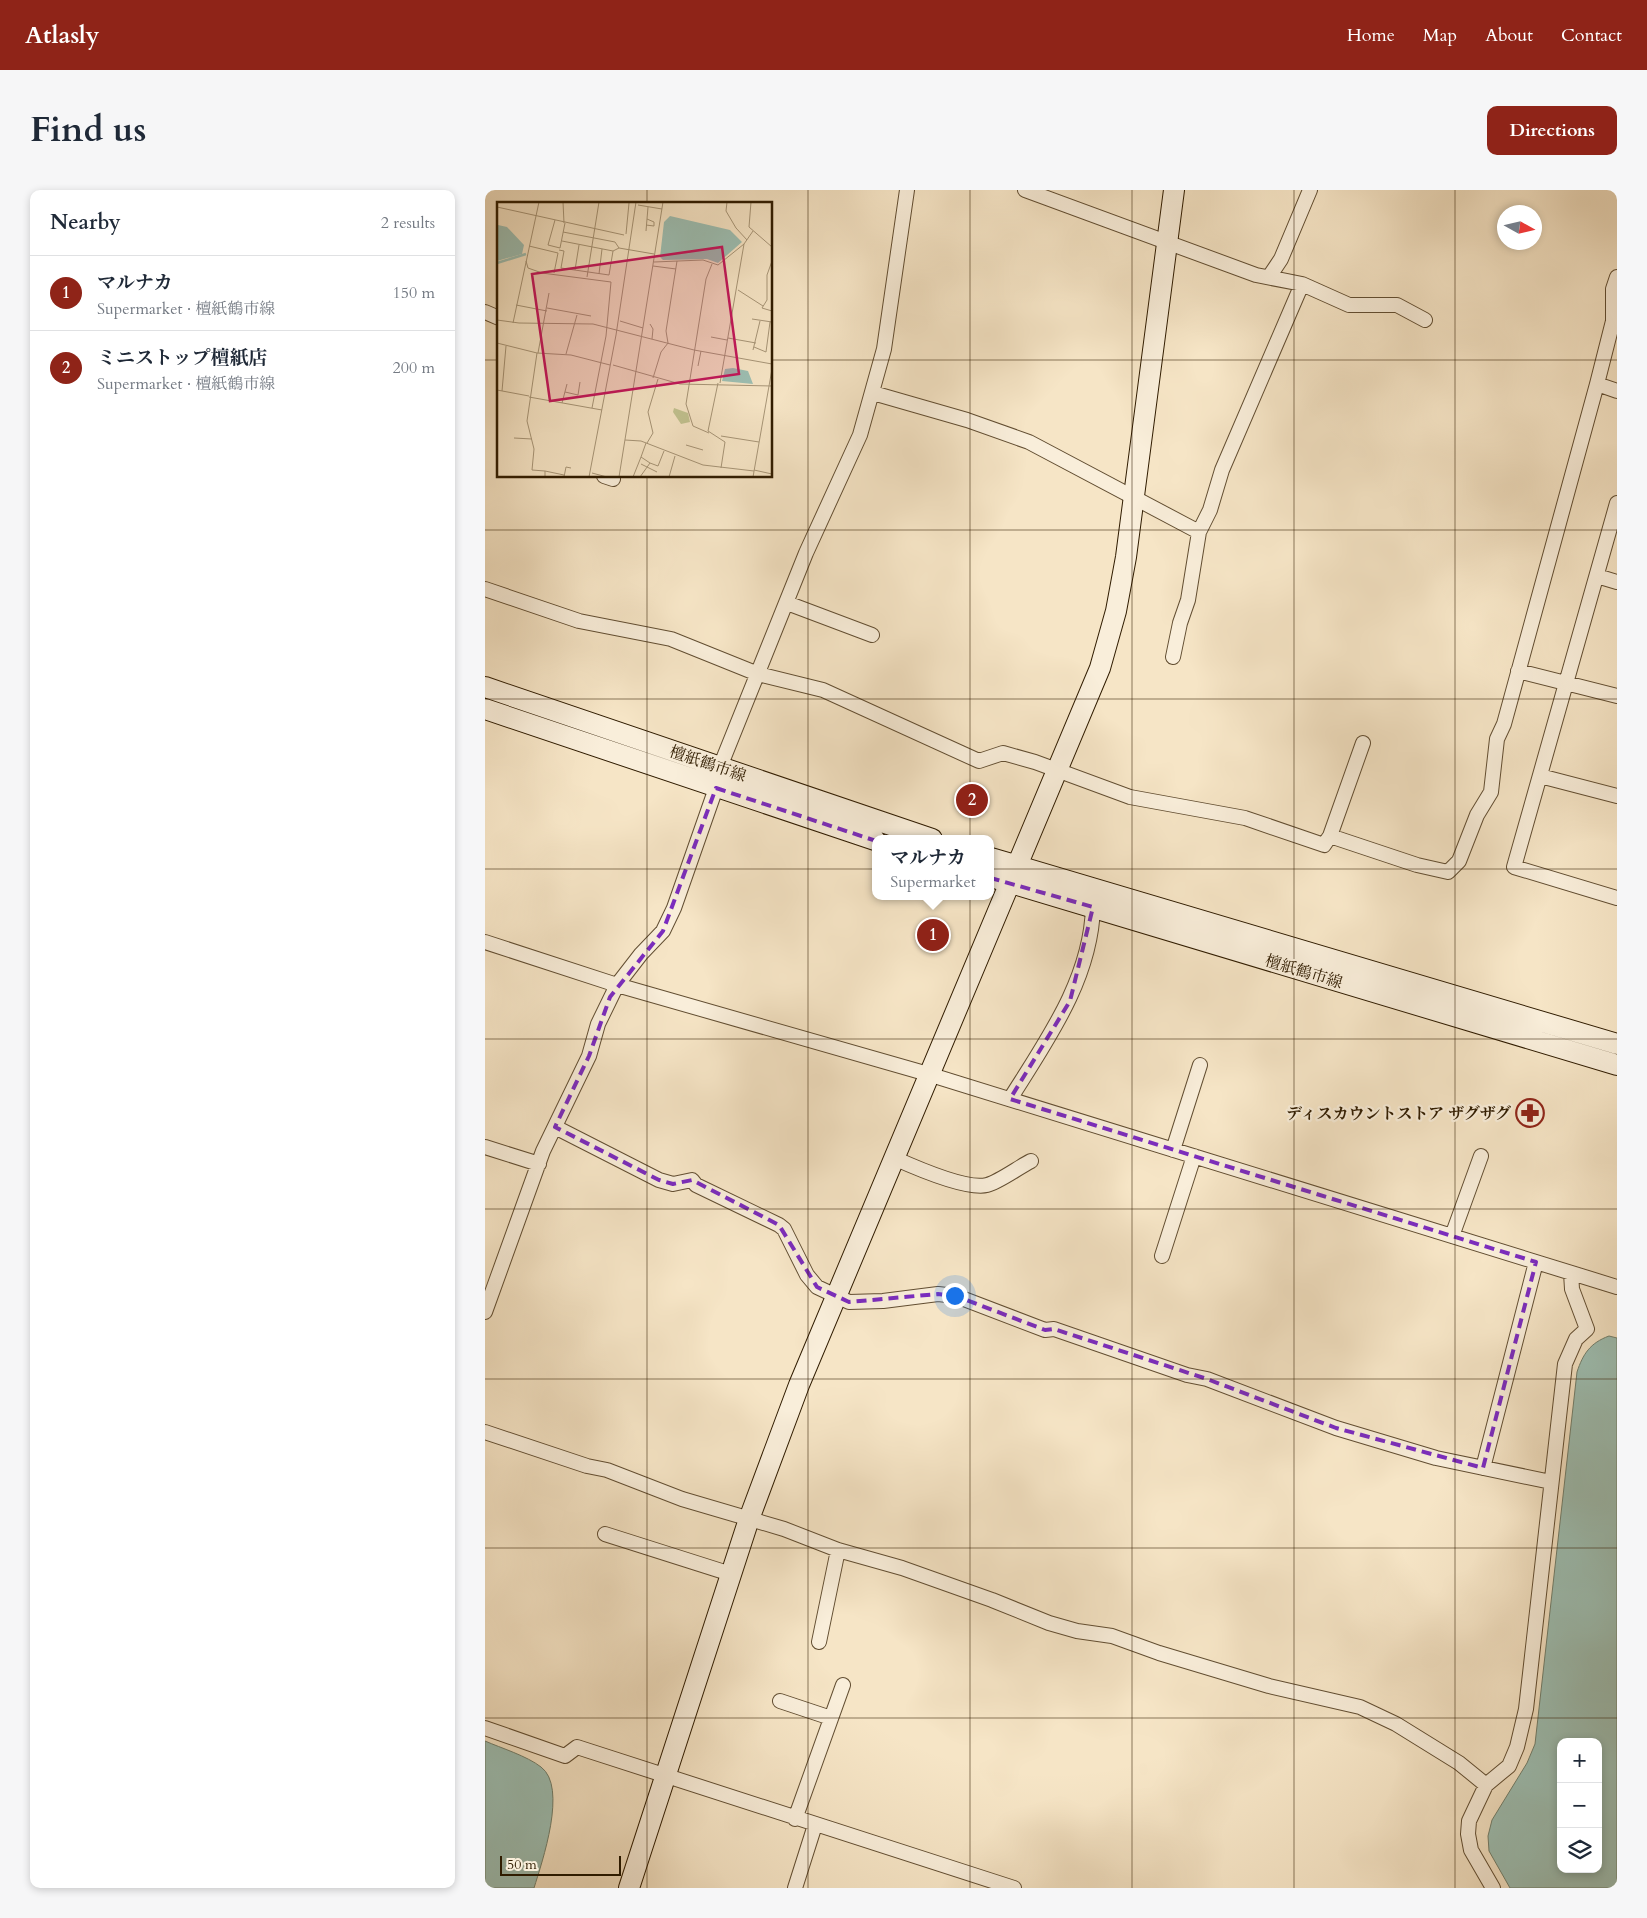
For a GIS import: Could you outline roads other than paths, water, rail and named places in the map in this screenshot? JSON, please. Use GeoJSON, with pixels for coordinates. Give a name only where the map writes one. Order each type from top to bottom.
{"type":"FeatureCollection","features":[{"type":"Feature","properties":{"kind":"main road"},"geometry":{"type":"LineString","coordinates":[[629,1888],[749,1519],[799,1385],[1100,668],[1116,611],[1134,496],[1174,190]]}},
{"type":"Feature","properties":{"kind":"main road","name":"檀紙鶴市線"},"geometry":{"type":"LineString","coordinates":[[485,687],[920,835]]}},
{"type":"Feature","properties":{"kind":"main road","name":"檀紙鶴市線"},"geometry":{"type":"LineString","coordinates":[[485,710],[872,839]]}},
{"type":"Feature","properties":{"kind":"main road","name":"檀紙鶴市線"},"geometry":{"type":"LineString","coordinates":[[994,859],[1617,1044]]}},
{"type":"Feature","properties":{"kind":"main road","name":"檀紙鶴市線"},"geometry":{"type":"LineString","coordinates":[[994,879],[1617,1065]]}},
{"type":"Feature","properties":{"kind":"street"},"geometry":{"type":"LineString","coordinates":[[720,767],[806,553],[860,435],[884,349],[907,190]]}},
{"type":"Feature","properties":{"kind":"street"},"geometry":{"type":"LineString","coordinates":[[1025,190],[1203,257],[1269,277],[1302,284],[1349,305],[1397,306],[1425,320]]}},
{"type":"Feature","properties":{"kind":"street"},"geometry":{"type":"LineString","coordinates":[[1269,277],[1281,259],[1310,190]]}},
{"type":"Feature","properties":{"kind":"street"},"geometry":{"type":"LineString","coordinates":[[1331,836],[1417,865],[1448,872],[1459,861],[1477,815],[1491,792],[1497,739],[1505,724],[1597,384],[1613,321],[1613,288],[1617,277]]}},
{"type":"Feature","properties":{"kind":"street"},"geometry":{"type":"LineString","coordinates":[[1173,656],[1180,623],[1190,593],[1199,532],[1236,436],[1302,284]]}},
{"type":"Feature","properties":{"kind":"street"},"geometry":{"type":"LineString","coordinates":[[485,312],[497,317]]}},
{"type":"Feature","properties":{"kind":"street"},"geometry":{"type":"LineString","coordinates":[[1597,384],[1617,391]]}},
{"type":"Feature","properties":{"kind":"street"},"geometry":{"type":"LineString","coordinates":[[873,393],[967,420],[1029,442],[1199,532]]}},
{"type":"Feature","properties":{"kind":"street"},"geometry":{"type":"LineString","coordinates":[[1617,503],[1514,867],[1617,898]]}},
{"type":"Feature","properties":{"kind":"street"},"geometry":{"type":"LineString","coordinates":[[1597,576],[1617,582]]}},
{"type":"Feature","properties":{"kind":"street"},"geometry":{"type":"LineString","coordinates":[[485,589],[579,621],[671,639],[758,674],[823,690],[979,761],[1003,753],[1057,770],[1130,797],[1245,818],[1324,845],[1331,836],[1363,743]]}},
{"type":"Feature","properties":{"kind":"street"},"geometry":{"type":"LineString","coordinates":[[787,602],[872,635]]}},
{"type":"Feature","properties":{"kind":"street"},"geometry":{"type":"LineString","coordinates":[[1518,671],[1567,685],[1617,696]]}},
{"type":"Feature","properties":{"kind":"street"},"geometry":{"type":"LineString","coordinates":[[1540,776],[1617,796]]}},
{"type":"Feature","properties":{"kind":"street"},"geometry":{"type":"LineString","coordinates":[[485,1312],[539,1164],[589,1056],[598,1024],[617,985],[641,954],[663,931],[674,908],[716,788]]}},
{"type":"Feature","properties":{"kind":"street"},"geometry":{"type":"LineString","coordinates":[[1010,1099],[1070,1000],[1089,936],[1093,907]]}},
{"type":"Feature","properties":{"kind":"street"},"geometry":{"type":"LineString","coordinates":[[485,942],[617,985],[928,1074],[1617,1287]]}},
{"type":"Feature","properties":{"kind":"street"},"geometry":{"type":"LineString","coordinates":[[1173,1150],[1200,1066]]}},
{"type":"Feature","properties":{"kind":"street"},"geometry":{"type":"LineString","coordinates":[[555,1127],[659,1180],[673,1184],[692,1180],[696,1185],[779,1225],[791,1240],[807,1275],[817,1287],[849,1302],[883,1301],[938,1294],[956,1296],[1045,1330],[1054,1329],[1187,1375],[1207,1379],[1336,1428],[1436,1458],[1551,1482]]}},
{"type":"Feature","properties":{"kind":"street"},"geometry":{"type":"LineString","coordinates":[[485,1147],[539,1164]]}},
{"type":"Feature","properties":{"kind":"street"},"geometry":{"type":"LineString","coordinates":[[1162,1256],[1194,1156]]}},
{"type":"Feature","properties":{"kind":"street"},"geometry":{"type":"LineString","coordinates":[[1452,1236],[1481,1156]]}},
{"type":"Feature","properties":{"kind":"street"},"geometry":{"type":"LineString","coordinates":[[894,1158],[930,1173],[965,1183],[986,1185],[1031,1161]]}},
{"type":"Feature","properties":{"kind":"street"},"geometry":{"type":"LineString","coordinates":[[1483,1468],[1536,1262]]}},
{"type":"Feature","properties":{"kind":"street"},"geometry":{"type":"LineString","coordinates":[[1493,1888],[1471,1850],[1468,1834],[1469,1821],[1486,1785],[1509,1766],[1517,1747],[1526,1709],[1565,1364],[1576,1339],[1587,1329],[1572,1289],[1571,1273]]}},
{"type":"Feature","properties":{"kind":"street"},"geometry":{"type":"LineString","coordinates":[[485,1432],[587,1466],[607,1470],[682,1499],[784,1529],[838,1550],[902,1568],[1077,1632],[1112,1636],[1159,1653],[1269,1686],[1360,1707],[1396,1724],[1459,1763],[1486,1785]]}},
{"type":"Feature","properties":{"kind":"street"},"geometry":{"type":"LineString","coordinates":[[605,1534],[731,1574]]}},
{"type":"Feature","properties":{"kind":"street"},"geometry":{"type":"LineString","coordinates":[[819,1642],[838,1550]]}},
{"type":"Feature","properties":{"kind":"street"},"geometry":{"type":"LineString","coordinates":[[795,1819],[843,1685]]}},
{"type":"Feature","properties":{"kind":"street"},"geometry":{"type":"LineString","coordinates":[[780,1701],[831,1718]]}},
{"type":"Feature","properties":{"kind":"street"},"geometry":{"type":"LineString","coordinates":[[485,1728],[565,1756],[577,1748],[1014,1888]]}},
{"type":"Feature","properties":{"kind":"street"},"geometry":{"type":"LineString","coordinates":[[795,1888],[815,1825]]}},
{"type":"Feature","properties":{"kind":"water"},"geometry":{"type":"Polygon","coordinates":[[[1609,1336],[1617,1338],[1617,1888],[1510,1888],[1489,1851],[1488,1836],[1492,1820],[1527,1763],[1535,1744],[1577,1372],[1588,1350],[1597,1342],[1609,1336]]]}},
{"type":"Feature","properties":{"kind":"water"},"geometry":{"type":"Polygon","coordinates":[[[485,1741],[535,1763],[549,1777],[553,1807],[551,1825],[534,1888],[485,1888],[485,1741]]]}},
{"type":"Feature","properties":{"kind":"place","name":"ミニストップ檀紙店"},"geometry":{"type":"Point","coordinates":[972,800]}},
{"type":"Feature","properties":{"kind":"place","name":"マルナカ"},"geometry":{"type":"Point","coordinates":[933,935]}},
{"type":"Feature","properties":{"kind":"place","name":"ディスカウントストア ザグザグ"},"geometry":{"type":"Point","coordinates":[1530,1113]}}]}
